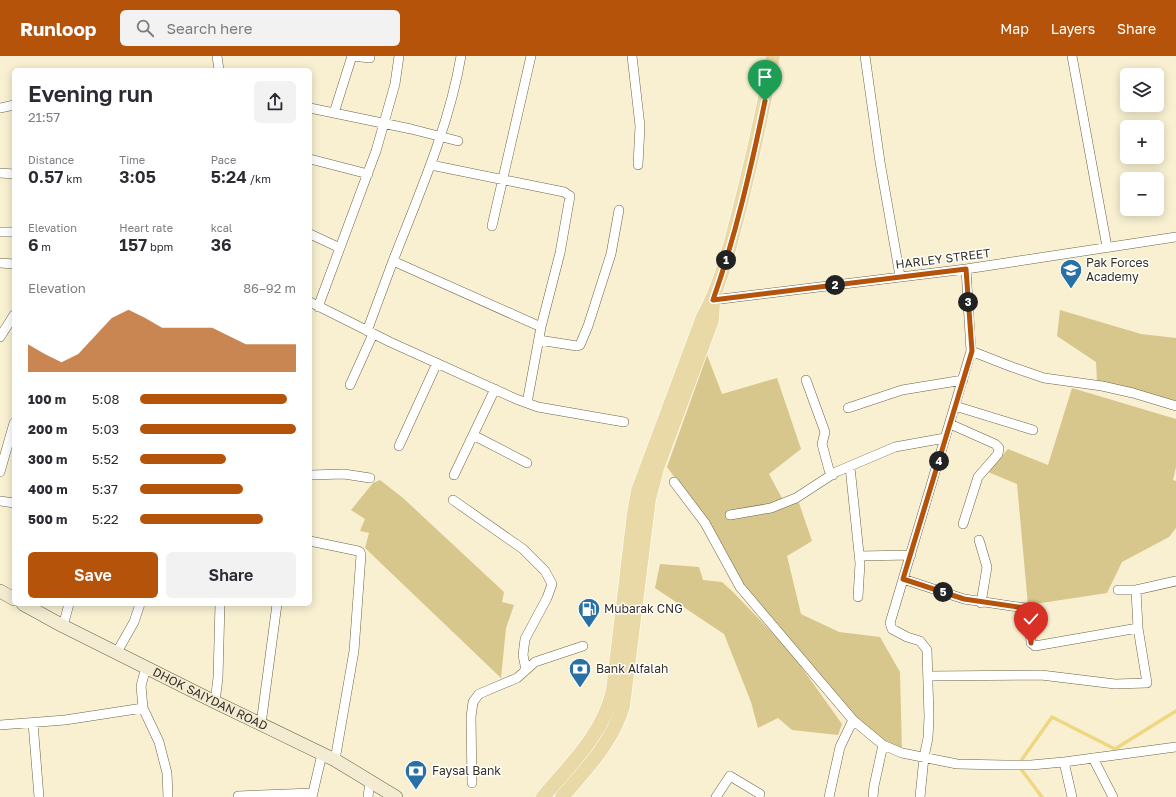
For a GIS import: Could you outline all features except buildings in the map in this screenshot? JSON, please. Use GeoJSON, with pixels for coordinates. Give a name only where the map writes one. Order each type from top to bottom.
{"type":"FeatureCollection","features":[{"type":"Feature","properties":{"kind":"main road"},"geometry":{"type":"LineString","coordinates":[[562,797],[600,752],[612,734],[625,699],[626,634],[634,513],[638,491],[703,317],[713,300],[722,273],[752,161],[773,56]]}},
{"type":"Feature","properties":{"kind":"main road"},"geometry":{"type":"LineString","coordinates":[[0,592],[12,598]]}},
{"type":"Feature","properties":{"kind":"main road","name":"DHOK SAIYDAN ROAD"},"geometry":{"type":"LineString","coordinates":[[27,606],[63,626],[146,666],[215,702],[335,760],[392,796]]}},
{"type":"Feature","properties":{"kind":"main road"},"geometry":{"type":"LineString","coordinates":[[543,797],[588,743],[600,726],[607,712],[626,634]]}},
{"type":"Feature","properties":{"kind":"street"},"geometry":{"type":"LineString","coordinates":[[217,56],[218,68]]}},
{"type":"Feature","properties":{"kind":"street"},"geometry":{"type":"LineString","coordinates":[[334,113],[352,56],[370,58],[370,56]]}},
{"type":"Feature","properties":{"kind":"street"},"geometry":{"type":"LineString","coordinates":[[399,56],[395,84],[376,151],[340,248],[314,304],[370,332],[527,403],[538,407],[624,422]]}},
{"type":"Feature","properties":{"kind":"street"},"geometry":{"type":"LineString","coordinates":[[350,384],[370,332],[393,261],[431,165],[455,84],[461,56]]}},
{"type":"Feature","properties":{"kind":"street"},"geometry":{"type":"LineString","coordinates":[[492,226],[531,56]]}},
{"type":"Feature","properties":{"kind":"street"},"geometry":{"type":"LineString","coordinates":[[632,56],[640,126],[638,165]]}},
{"type":"Feature","properties":{"kind":"street"},"geometry":{"type":"LineString","coordinates":[[865,56],[880,162],[900,276]]}},
{"type":"Feature","properties":{"kind":"street"},"geometry":{"type":"LineString","coordinates":[[1072,56],[1107,247]]}},
{"type":"Feature","properties":{"kind":"street"},"geometry":{"type":"LineString","coordinates":[[0,108],[12,105]]}},
{"type":"Feature","properties":{"kind":"street"},"geometry":{"type":"LineString","coordinates":[[312,108],[458,141]]}},
{"type":"Feature","properties":{"kind":"street"},"geometry":{"type":"LineString","coordinates":[[312,160],[368,174]]}},
{"type":"Feature","properties":{"kind":"street"},"geometry":{"type":"LineString","coordinates":[[431,165],[564,192],[570,196],[560,253],[542,326],[527,403]]}},
{"type":"Feature","properties":{"kind":"street"},"geometry":{"type":"LineString","coordinates":[[0,172],[12,174]]}},
{"type":"Feature","properties":{"kind":"street"},"geometry":{"type":"LineString","coordinates":[[539,340],[577,346],[580,345],[588,326],[611,254],[619,210]]}},
{"type":"Feature","properties":{"kind":"street"},"geometry":{"type":"LineString","coordinates":[[0,232],[12,232]]}},
{"type":"Feature","properties":{"kind":"street"},"geometry":{"type":"LineString","coordinates":[[312,235],[340,248]]}},
{"type":"Feature","properties":{"kind":"street","name":"HARLEY STREET"},"geometry":{"type":"LineString","coordinates":[[713,300],[966,269],[1176,237]]}},
{"type":"Feature","properties":{"kind":"street"},"geometry":{"type":"LineString","coordinates":[[393,261],[542,326]]}},
{"type":"Feature","properties":{"kind":"street"},"geometry":{"type":"LineString","coordinates":[[0,263],[12,264]]}},
{"type":"Feature","properties":{"kind":"street"},"geometry":{"type":"LineString","coordinates":[[920,797],[924,757],[928,738],[927,650],[920,641],[907,637],[892,629],[890,623],[972,351],[966,269]]}},
{"type":"Feature","properties":{"kind":"street"},"geometry":{"type":"LineString","coordinates":[[0,337],[12,318]]}},
{"type":"Feature","properties":{"kind":"street"},"geometry":{"type":"LineString","coordinates":[[972,351],[1044,378],[1102,386],[1133,393],[1176,406]]}},
{"type":"Feature","properties":{"kind":"street"},"geometry":{"type":"LineString","coordinates":[[399,446],[437,363]]}},
{"type":"Feature","properties":{"kind":"street"},"geometry":{"type":"LineString","coordinates":[[806,380],[825,432],[822,444],[832,475]]}},
{"type":"Feature","properties":{"kind":"street"},"geometry":{"type":"LineString","coordinates":[[848,408],[902,390],[963,380]]}},
{"type":"Feature","properties":{"kind":"street"},"geometry":{"type":"LineString","coordinates":[[454,475],[495,389]]}},
{"type":"Feature","properties":{"kind":"street"},"geometry":{"type":"LineString","coordinates":[[955,406],[1033,430]]}},
{"type":"Feature","properties":{"kind":"street"},"geometry":{"type":"LineString","coordinates":[[950,424],[995,444],[999,448],[998,454],[978,477],[963,524]]}},
{"type":"Feature","properties":{"kind":"street"},"geometry":{"type":"LineString","coordinates":[[0,472],[12,430]]}},
{"type":"Feature","properties":{"kind":"street"},"geometry":{"type":"LineString","coordinates":[[473,435],[527,463]]}},
{"type":"Feature","properties":{"kind":"street"},"geometry":{"type":"LineString","coordinates":[[730,515],[777,506],[796,498],[832,475],[895,447],[945,438]]}},
{"type":"Feature","properties":{"kind":"street"},"geometry":{"type":"LineString","coordinates":[[850,467],[859,556],[858,597]]}},
{"type":"Feature","properties":{"kind":"street"},"geometry":{"type":"LineString","coordinates":[[312,475],[344,474],[370,478]]}},
{"type":"Feature","properties":{"kind":"street"},"geometry":{"type":"LineString","coordinates":[[674,482],[705,523],[740,587],[853,720],[883,745],[902,753],[957,764],[1004,765],[1031,765],[1064,762],[1176,747]]}},
{"type":"Feature","properties":{"kind":"street"},"geometry":{"type":"LineString","coordinates":[[453,500],[523,549],[545,571],[552,584],[547,598],[525,639],[524,655],[526,670]]}},
{"type":"Feature","properties":{"kind":"street"},"geometry":{"type":"LineString","coordinates":[[0,501],[12,503]]}},
{"type":"Feature","properties":{"kind":"street"},"geometry":{"type":"LineString","coordinates":[[979,540],[987,567],[981,603]]}},
{"type":"Feature","properties":{"kind":"street"},"geometry":{"type":"LineString","coordinates":[[312,541],[358,551],[361,554],[354,651],[335,760]]}},
{"type":"Feature","properties":{"kind":"street"},"geometry":{"type":"LineString","coordinates":[[859,556],[911,555]]}},
{"type":"Feature","properties":{"kind":"street"},"geometry":{"type":"LineString","coordinates":[[903,579],[964,599],[981,603],[1025,608],[1029,610],[1031,643],[1035,646],[1138,628]]}},
{"type":"Feature","properties":{"kind":"street"},"geometry":{"type":"LineString","coordinates":[[1118,590],[1136,590],[1176,581]]}},
{"type":"Feature","properties":{"kind":"street"},"geometry":{"type":"LineString","coordinates":[[928,676],[1041,675],[1114,684],[1147,683],[1138,628],[1136,590]]}},
{"type":"Feature","properties":{"kind":"street"},"geometry":{"type":"LineString","coordinates":[[63,626],[68,606]]}},
{"type":"Feature","properties":{"kind":"street"},"geometry":{"type":"LineString","coordinates":[[117,652],[134,622],[139,606]]}},
{"type":"Feature","properties":{"kind":"street"},"geometry":{"type":"LineString","coordinates":[[215,702],[218,678],[220,606]]}},
{"type":"Feature","properties":{"kind":"street"},"geometry":{"type":"LineString","coordinates":[[261,724],[277,606]]}},
{"type":"Feature","properties":{"kind":"street"},"geometry":{"type":"LineString","coordinates":[[472,783],[471,717],[473,702],[479,694],[517,678],[535,662],[583,646]]}},
{"type":"Feature","properties":{"kind":"street"},"geometry":{"type":"LineString","coordinates":[[146,666],[141,686],[143,708],[160,742],[167,773],[168,797]]}},
{"type":"Feature","properties":{"kind":"street"},"geometry":{"type":"LineString","coordinates":[[0,725],[65,720],[143,708]]}},
{"type":"Feature","properties":{"kind":"street"},"geometry":{"type":"LineString","coordinates":[[829,797],[840,747],[853,720]]}},
{"type":"Feature","properties":{"kind":"street"},"geometry":{"type":"LineString","coordinates":[[33,723],[39,797]]}},
{"type":"Feature","properties":{"kind":"street"},"geometry":{"type":"LineString","coordinates":[[873,797],[883,745]]}},
{"type":"Feature","properties":{"kind":"street"},"geometry":{"type":"LineString","coordinates":[[238,796],[312,795],[322,754]]}},
{"type":"Feature","properties":{"kind":"street"},"geometry":{"type":"LineString","coordinates":[[1093,758],[1113,797]]}},
{"type":"Feature","properties":{"kind":"street"},"geometry":{"type":"LineString","coordinates":[[1064,762],[1072,797]]}},
{"type":"Feature","properties":{"kind":"street"},"geometry":{"type":"LineString","coordinates":[[716,797],[730,776],[760,794]]}},
{"type":"Feature","properties":{"kind":"street"},"geometry":{"type":"LineString","coordinates":[[368,797],[370,781]]}},
{"type":"Feature","properties":{"kind":"shaded area"},"geometry":{"type":"Polygon","coordinates":[[[1060,310],[1141,334],[1176,338],[1176,404],[1097,382],[1096,362],[1057,336],[1060,310]]]}},
{"type":"Feature","properties":{"kind":"shaded area"},"geometry":{"type":"Polygon","coordinates":[[[707,355],[722,394],[777,378],[801,449],[769,474],[783,500],[799,503],[812,541],[787,556],[801,614],[839,632],[880,637],[900,672],[902,753],[861,724],[747,590],[697,508],[667,467],[707,355]]]}},
{"type":"Feature","properties":{"kind":"shaded area"},"geometry":{"type":"Polygon","coordinates":[[[1072,388],[1176,419],[1176,467],[1173,480],[1176,481],[1176,528],[1169,537],[1122,562],[1107,593],[1028,605],[1017,484],[988,472],[1008,449],[1048,465],[1072,388]]]}},
{"type":"Feature","properties":{"kind":"shaded area"},"geometry":{"type":"Polygon","coordinates":[[[380,480],[403,498],[504,592],[502,602],[514,605],[506,628],[501,678],[365,548],[369,533],[360,531],[365,519],[351,510],[373,483],[380,480]]]}},
{"type":"Feature","properties":{"kind":"shaded area"},"geometry":{"type":"Polygon","coordinates":[[[660,564],[699,567],[703,580],[722,582],[733,592],[790,651],[842,724],[838,735],[792,730],[778,718],[758,728],[751,702],[724,634],[655,588],[660,564]]]}},
{"type":"Feature","properties":{"kind":"waterway"},"geometry":{"type":"LineString","coordinates":[[1042,797],[1018,765],[1052,717],[1115,749],[1176,711]]}},
{"type":"Feature","properties":{"kind":"place","name":"Pak Forces Academy"},"geometry":{"type":"Point","coordinates":[1071,290]}},
{"type":"Feature","properties":{"kind":"place","name":"Mubarak CNG"},"geometry":{"type":"Point","coordinates":[589,628]}},
{"type":"Feature","properties":{"kind":"place","name":"Bank Alfalah"},"geometry":{"type":"Point","coordinates":[580,688]}},
{"type":"Feature","properties":{"kind":"place","name":"Faysal Bank"},"geometry":{"type":"Point","coordinates":[416,790]}},
{"type":"Feature","properties":{"kind":"route"},"geometry":{"type":"LineString","coordinates":[[765,101],[740,208],[713,300],[966,269],[972,351],[903,579],[964,599],[981,603],[1025,608],[1029,610],[1030,614],[1031,643]]}}]}
